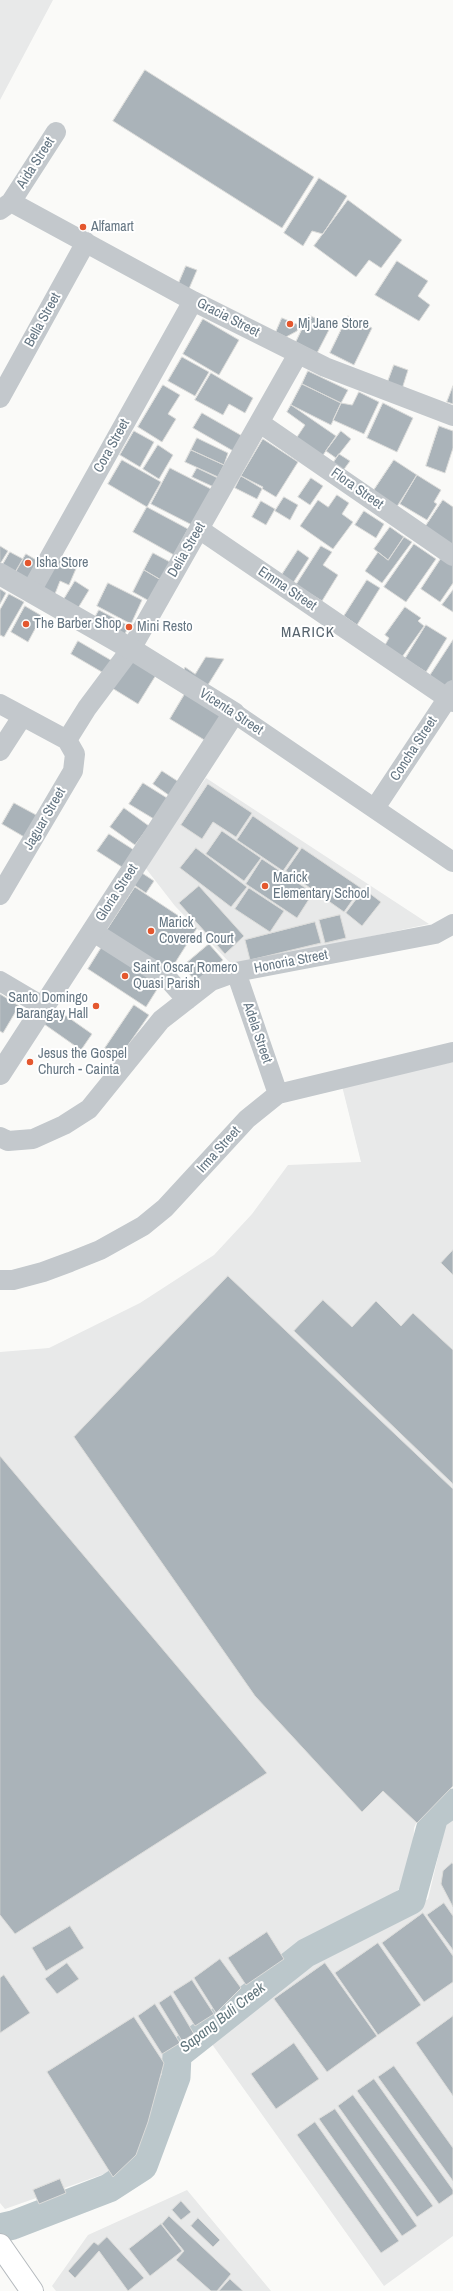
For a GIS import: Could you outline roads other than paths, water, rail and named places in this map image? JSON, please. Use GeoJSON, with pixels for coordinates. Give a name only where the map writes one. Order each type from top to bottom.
{"type":"FeatureCollection","features":[{"type":"Feature","properties":{"kind":"main road"},"geometry":{"type":"LineString","coordinates":[[0,2245],[32,2291]]}},
{"type":"Feature","properties":{"kind":"street","name":"Aida Street"},"geometry":{"type":"LineString","coordinates":[[6,206],[56,132]]}},
{"type":"Feature","properties":{"kind":"street","name":"Gracia Street"},"geometry":{"type":"LineString","coordinates":[[6,206],[86,242],[193,301],[298,354],[364,383],[453,416]]}},
{"type":"Feature","properties":{"kind":"street","name":"Bella Street"},"geometry":{"type":"LineString","coordinates":[[0,398],[86,242]]}},
{"type":"Feature","properties":{"kind":"street","name":"Cora Street"},"geometry":{"type":"LineString","coordinates":[[31,591],[193,301]]}},
{"type":"Feature","properties":{"kind":"street","name":"Delia Street"},"geometry":{"type":"LineString","coordinates":[[67,740],[87,708],[131,649],[298,354]]}},
{"type":"Feature","properties":{"kind":"street","name":"Flora Street"},"geometry":{"type":"LineString","coordinates":[[260,423],[453,556]]}},
{"type":"Feature","properties":{"kind":"street","name":"Emma Street"},"geometry":{"type":"LineString","coordinates":[[199,529],[451,697]]}},
{"type":"Feature","properties":{"kind":"street","name":"Vicenta Street"},"geometry":{"type":"LineString","coordinates":[[0,574],[131,649],[234,713],[453,862]]}},
{"type":"Feature","properties":{"kind":"street","name":"Concha Street"},"geometry":{"type":"LineString","coordinates":[[375,808],[451,697]]}},
{"type":"Feature","properties":{"kind":"street"},"geometry":{"type":"LineString","coordinates":[[0,704],[67,740]]}},
{"type":"Feature","properties":{"kind":"street","name":"Gloria Street"},"geometry":{"type":"LineString","coordinates":[[0,1074],[234,713]]}},
{"type":"Feature","properties":{"kind":"street"},"geometry":{"type":"LineString","coordinates":[[0,751],[22,717]]}},
{"type":"Feature","properties":{"kind":"street","name":"Jaguar Street"},"geometry":{"type":"LineString","coordinates":[[0,895],[73,771],[75,754],[67,740]]}},
{"type":"Feature","properties":{"kind":"street","name":"Honoria Street"},"geometry":{"type":"LineString","coordinates":[[0,1137],[8,1142],[33,1139],[64,1125],[89,1109],[161,1020],[211,981],[236,972],[435,934],[453,924]]}},
{"type":"Feature","properties":{"kind":"street"},"geometry":{"type":"LineString","coordinates":[[92,931],[168,980],[187,1000]]}},
{"type":"Feature","properties":{"kind":"street","name":"Adela Street"},"geometry":{"type":"LineString","coordinates":[[236,972],[278,1094]]}},
{"type":"Feature","properties":{"kind":"street"},"geometry":{"type":"LineString","coordinates":[[0,981],[44,1007]]}},
{"type":"Feature","properties":{"kind":"street","name":"Irma Street"},"geometry":{"type":"LineString","coordinates":[[0,1280],[13,1280],[43,1272],[70,1262],[100,1250],[143,1226],[165,1208],[247,1119],[278,1094],[453,1052]]}},
{"type":"Feature","properties":{"kind":"waterway","name":"Sapang Buli Creek"},"geometry":{"type":"LineString","coordinates":[[0,2228],[13,2225],[109,2188],[143,2166],[176,2077],[177,2055],[306,1953],[411,1900],[434,1816],[453,1803]]}},
{"type":"Feature","properties":{"kind":"place","name":"Alfamart"},"geometry":{"type":"Point","coordinates":[83,227]}},
{"type":"Feature","properties":{"kind":"place","name":"Mj Jane Store"},"geometry":{"type":"Point","coordinates":[290,324]}},
{"type":"Feature","properties":{"kind":"place","name":"Isha Store"},"geometry":{"type":"Point","coordinates":[28,563]}},
{"type":"Feature","properties":{"kind":"place","name":"The Barber Shop"},"geometry":{"type":"Point","coordinates":[26,624]}},
{"type":"Feature","properties":{"kind":"place","name":"Mini Resto"},"geometry":{"type":"Point","coordinates":[129,627]}},
{"type":"Feature","properties":{"kind":"place","name":"Marick Elementary School"},"geometry":{"type":"Point","coordinates":[265,886]}},
{"type":"Feature","properties":{"kind":"place","name":"Marick Covered Court"},"geometry":{"type":"Point","coordinates":[151,931]}},
{"type":"Feature","properties":{"kind":"place","name":"Saint Oscar Romero Quasi Parish"},"geometry":{"type":"Point","coordinates":[125,976]}},
{"type":"Feature","properties":{"kind":"place","name":"Santo Domingo Barangay Hall"},"geometry":{"type":"Point","coordinates":[96,1006]}},
{"type":"Feature","properties":{"kind":"place","name":"Jesus the Gospel Church - Cainta"},"geometry":{"type":"Point","coordinates":[30,1062]}},
{"type":"Feature","properties":{"kind":"district","name":"MARICK"},"geometry":{"type":"Point","coordinates":[308,633]}}]}
